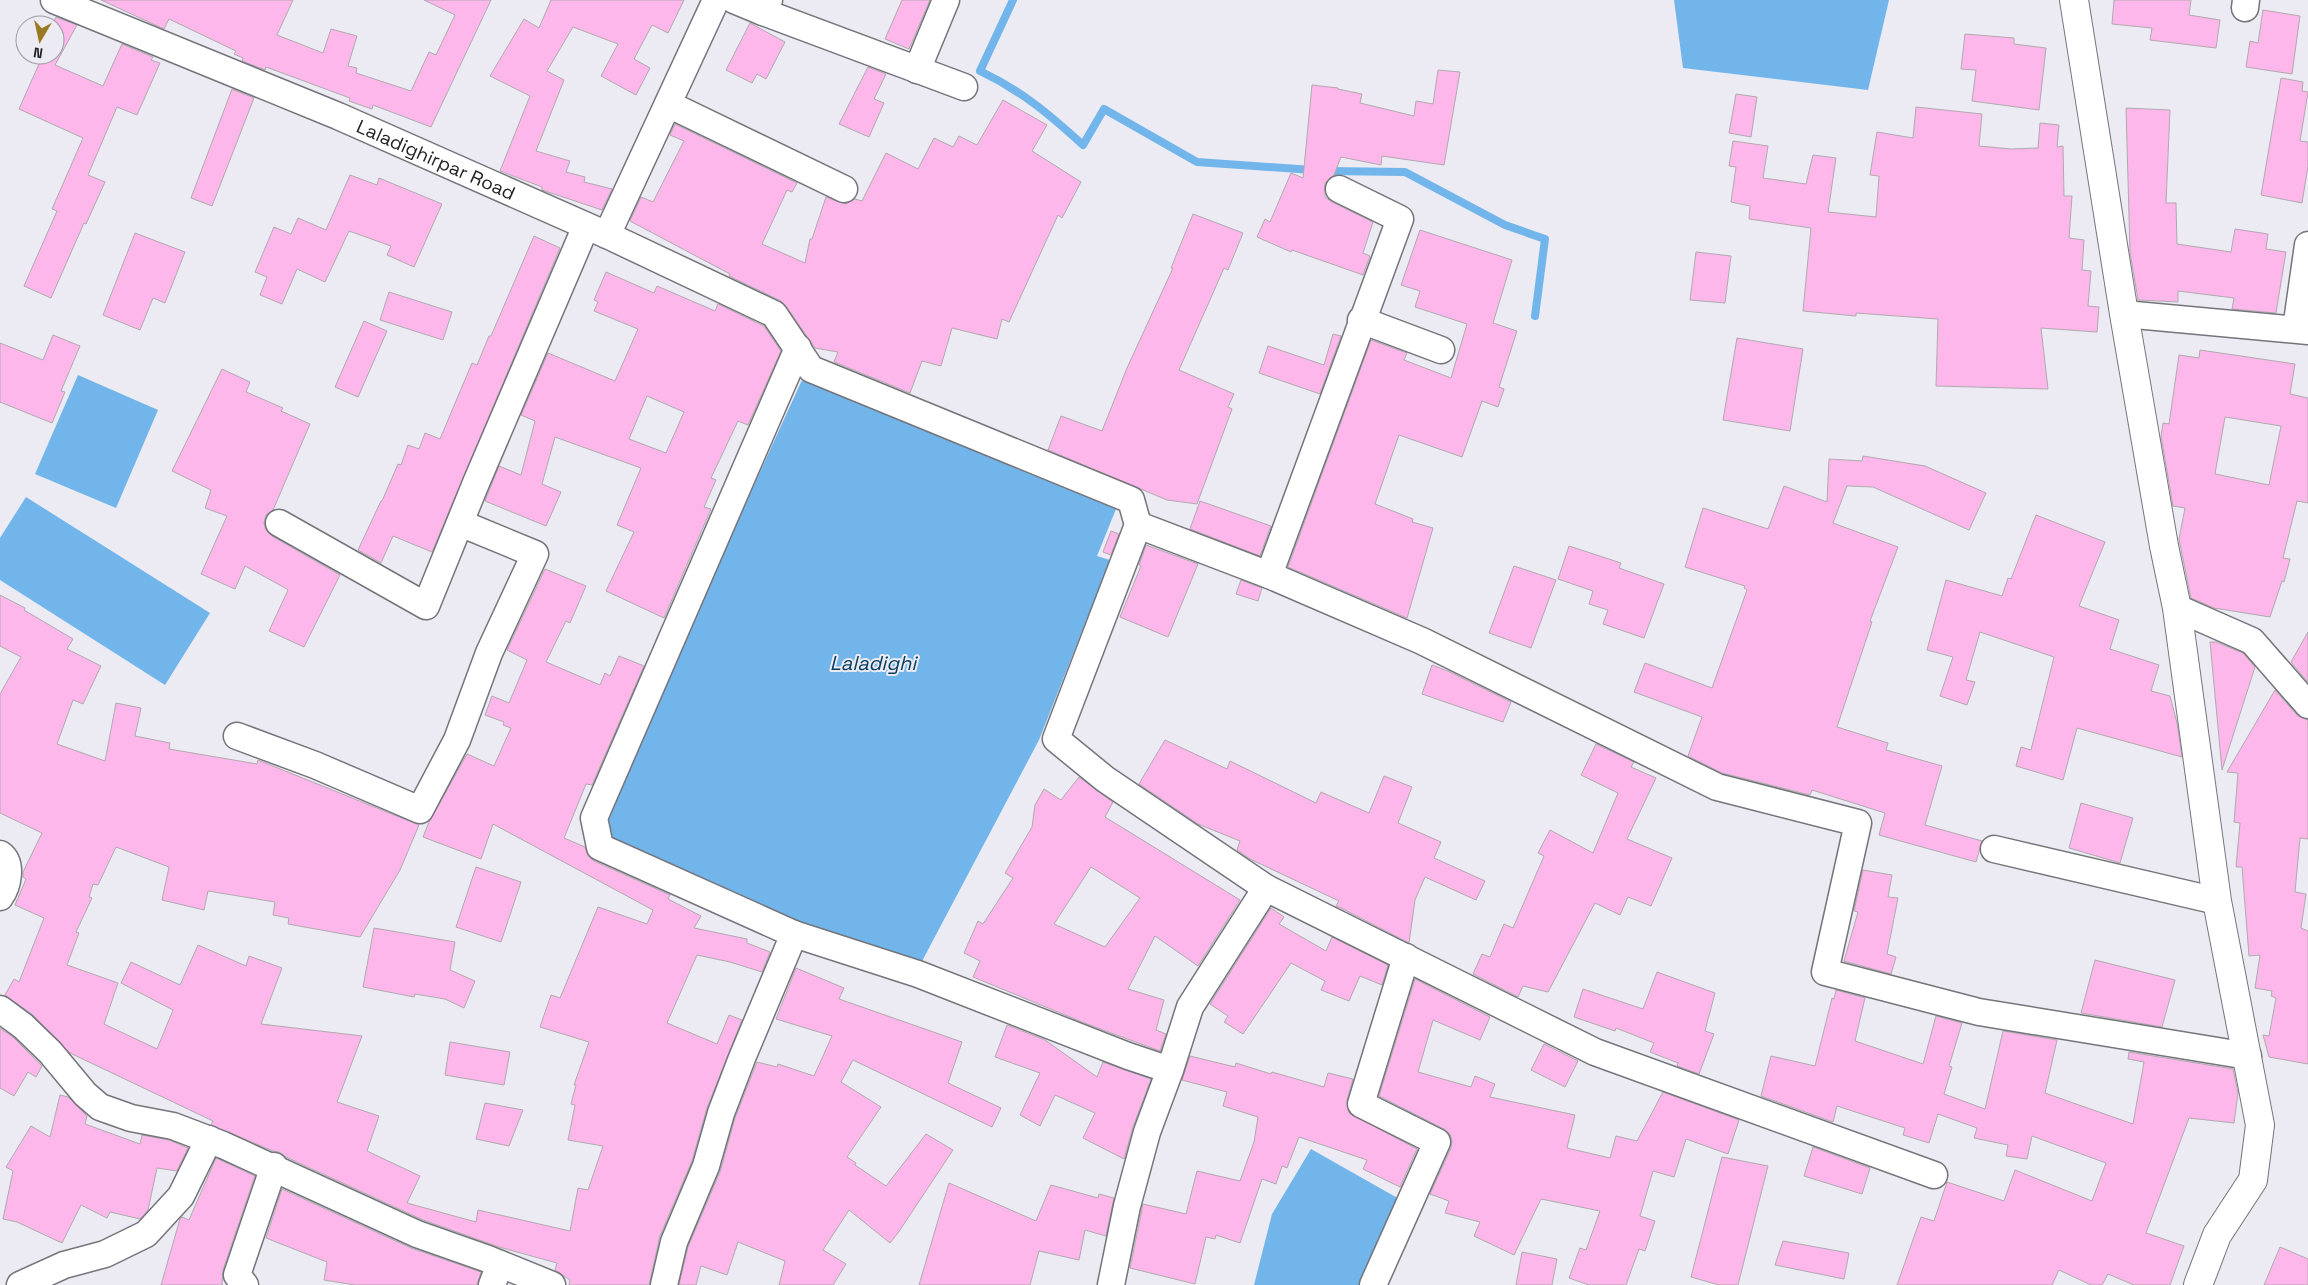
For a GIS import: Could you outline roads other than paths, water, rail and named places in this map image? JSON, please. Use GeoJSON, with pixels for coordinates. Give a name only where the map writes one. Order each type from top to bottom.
{"type":"FeatureCollection","features":[{"type":"Feature","properties":{"kind":"street","name":"Laladighirpar Road"},"geometry":{"type":"LineString","coordinates":[[54,0],[338,116],[597,230],[774,314],[811,369],[1131,500],[1138,525]]}},
{"type":"Feature","properties":{"kind":"street"},"geometry":{"type":"LineString","coordinates":[[279,523],[426,606],[460,523],[597,230],[668,104],[716,0]]}},
{"type":"Feature","properties":{"kind":"street"},"geometry":{"type":"LineString","coordinates":[[734,0],[766,6],[917,70],[964,87]]}},
{"type":"Feature","properties":{"kind":"street"},"geometry":{"type":"LineString","coordinates":[[917,70],[946,0]]}},
{"type":"Feature","properties":{"kind":"street"},"geometry":{"type":"LineString","coordinates":[[2074,0],[2124,314],[2164,546],[2177,608],[2217,901],[2260,1125],[2253,1180],[2218,1235],[2198,1285]]}},
{"type":"Feature","properties":{"kind":"street"},"geometry":{"type":"LineString","coordinates":[[668,104],[844,190]]}},
{"type":"Feature","properties":{"kind":"street"},"geometry":{"type":"LineString","coordinates":[[1269,575],[1400,219],[1339,189]]}},
{"type":"Feature","properties":{"kind":"street"},"geometry":{"type":"LineString","coordinates":[[2124,314],[2302,330],[2308,245]]}},
{"type":"Feature","properties":{"kind":"street"},"geometry":{"type":"LineString","coordinates":[[1362,320],[1441,350]]}},
{"type":"Feature","properties":{"kind":"street"},"geometry":{"type":"LineString","coordinates":[[798,348],[594,818],[600,847],[794,934],[918,974],[1170,1070]]}},
{"type":"Feature","properties":{"kind":"street"},"geometry":{"type":"LineString","coordinates":[[237,736],[315,765],[420,810],[457,740],[489,653],[535,554],[460,523]]}},
{"type":"Feature","properties":{"kind":"street"},"geometry":{"type":"LineString","coordinates":[[1934,1175],[1595,1052],[1266,888],[1105,779],[1056,739],[1138,525],[1269,575],[1422,641],[1717,787],[1858,823],[1825,972],[1979,1012],[2248,1056]]}},
{"type":"Feature","properties":{"kind":"street"},"geometry":{"type":"LineString","coordinates":[[2177,608],[2252,641],[2308,705]]}},
{"type":"Feature","properties":{"kind":"street"},"geometry":{"type":"LineString","coordinates":[[1994,849],[2217,901]]}},
{"type":"Feature","properties":{"kind":"street"},"geometry":{"type":"LineString","coordinates":[[0,854],[5,858],[8,866],[0,897]]}},
{"type":"Feature","properties":{"kind":"street"},"geometry":{"type":"LineString","coordinates":[[1111,1285],[1127,1206],[1147,1132],[1170,1070],[1190,1007],[1266,888]]}},
{"type":"Feature","properties":{"kind":"street"},"geometry":{"type":"LineString","coordinates":[[664,1285],[674,1242],[706,1166],[728,1095],[794,934]]}},
{"type":"Feature","properties":{"kind":"street"},"geometry":{"type":"LineString","coordinates":[[1373,1285],[1436,1142],[1361,1104],[1406,957]]}},
{"type":"Feature","properties":{"kind":"street"},"geometry":{"type":"LineString","coordinates":[[0,1009],[23,1026],[50,1052],[84,1094],[100,1107],[131,1118],[173,1126],[274,1166],[496,1274],[552,1285]]}},
{"type":"Feature","properties":{"kind":"street"},"geometry":{"type":"LineString","coordinates":[[20,1285],[64,1265],[105,1254],[146,1234],[181,1196],[209,1139]]}},
{"type":"Feature","properties":{"kind":"street"},"geometry":{"type":"LineString","coordinates":[[245,1285],[236,1275],[274,1166]]}},
{"type":"Feature","properties":{"kind":"water"},"geometry":{"type":"Polygon","coordinates":[[[1674,0],[1889,0],[1868,90],[1683,68],[1674,0]]]}},
{"type":"Feature","properties":{"kind":"water"},"geometry":{"type":"Polygon","coordinates":[[[78,375],[158,410],[116,508],[35,474],[78,375]]]}},
{"type":"Feature","properties":{"kind":"water","name":"Laladighi"},"geometry":{"type":"Polygon","coordinates":[[[802,380],[1116,509],[1097,556],[1110,560],[1039,740],[920,965],[794,924],[610,841],[602,818],[802,380]]]}},
{"type":"Feature","properties":{"kind":"water"},"geometry":{"type":"Polygon","coordinates":[[[26,497],[210,613],[165,685],[0,580],[0,538],[26,497]]]}},
{"type":"Feature","properties":{"kind":"water"},"geometry":{"type":"Polygon","coordinates":[[[1311,1149],[1401,1200],[1362,1285],[1254,1285],[1272,1214],[1311,1149]]]}},
{"type":"Feature","properties":{"kind":"waterway"},"geometry":{"type":"LineString","coordinates":[[1013,0],[980,71],[1034,104],[1083,145],[1104,109],[1197,162],[1312,170]]}},
{"type":"Feature","properties":{"kind":"waterway"},"geometry":{"type":"LineString","coordinates":[[1326,171],[1405,172],[1505,225],[1545,239],[1535,316]]}}]}
